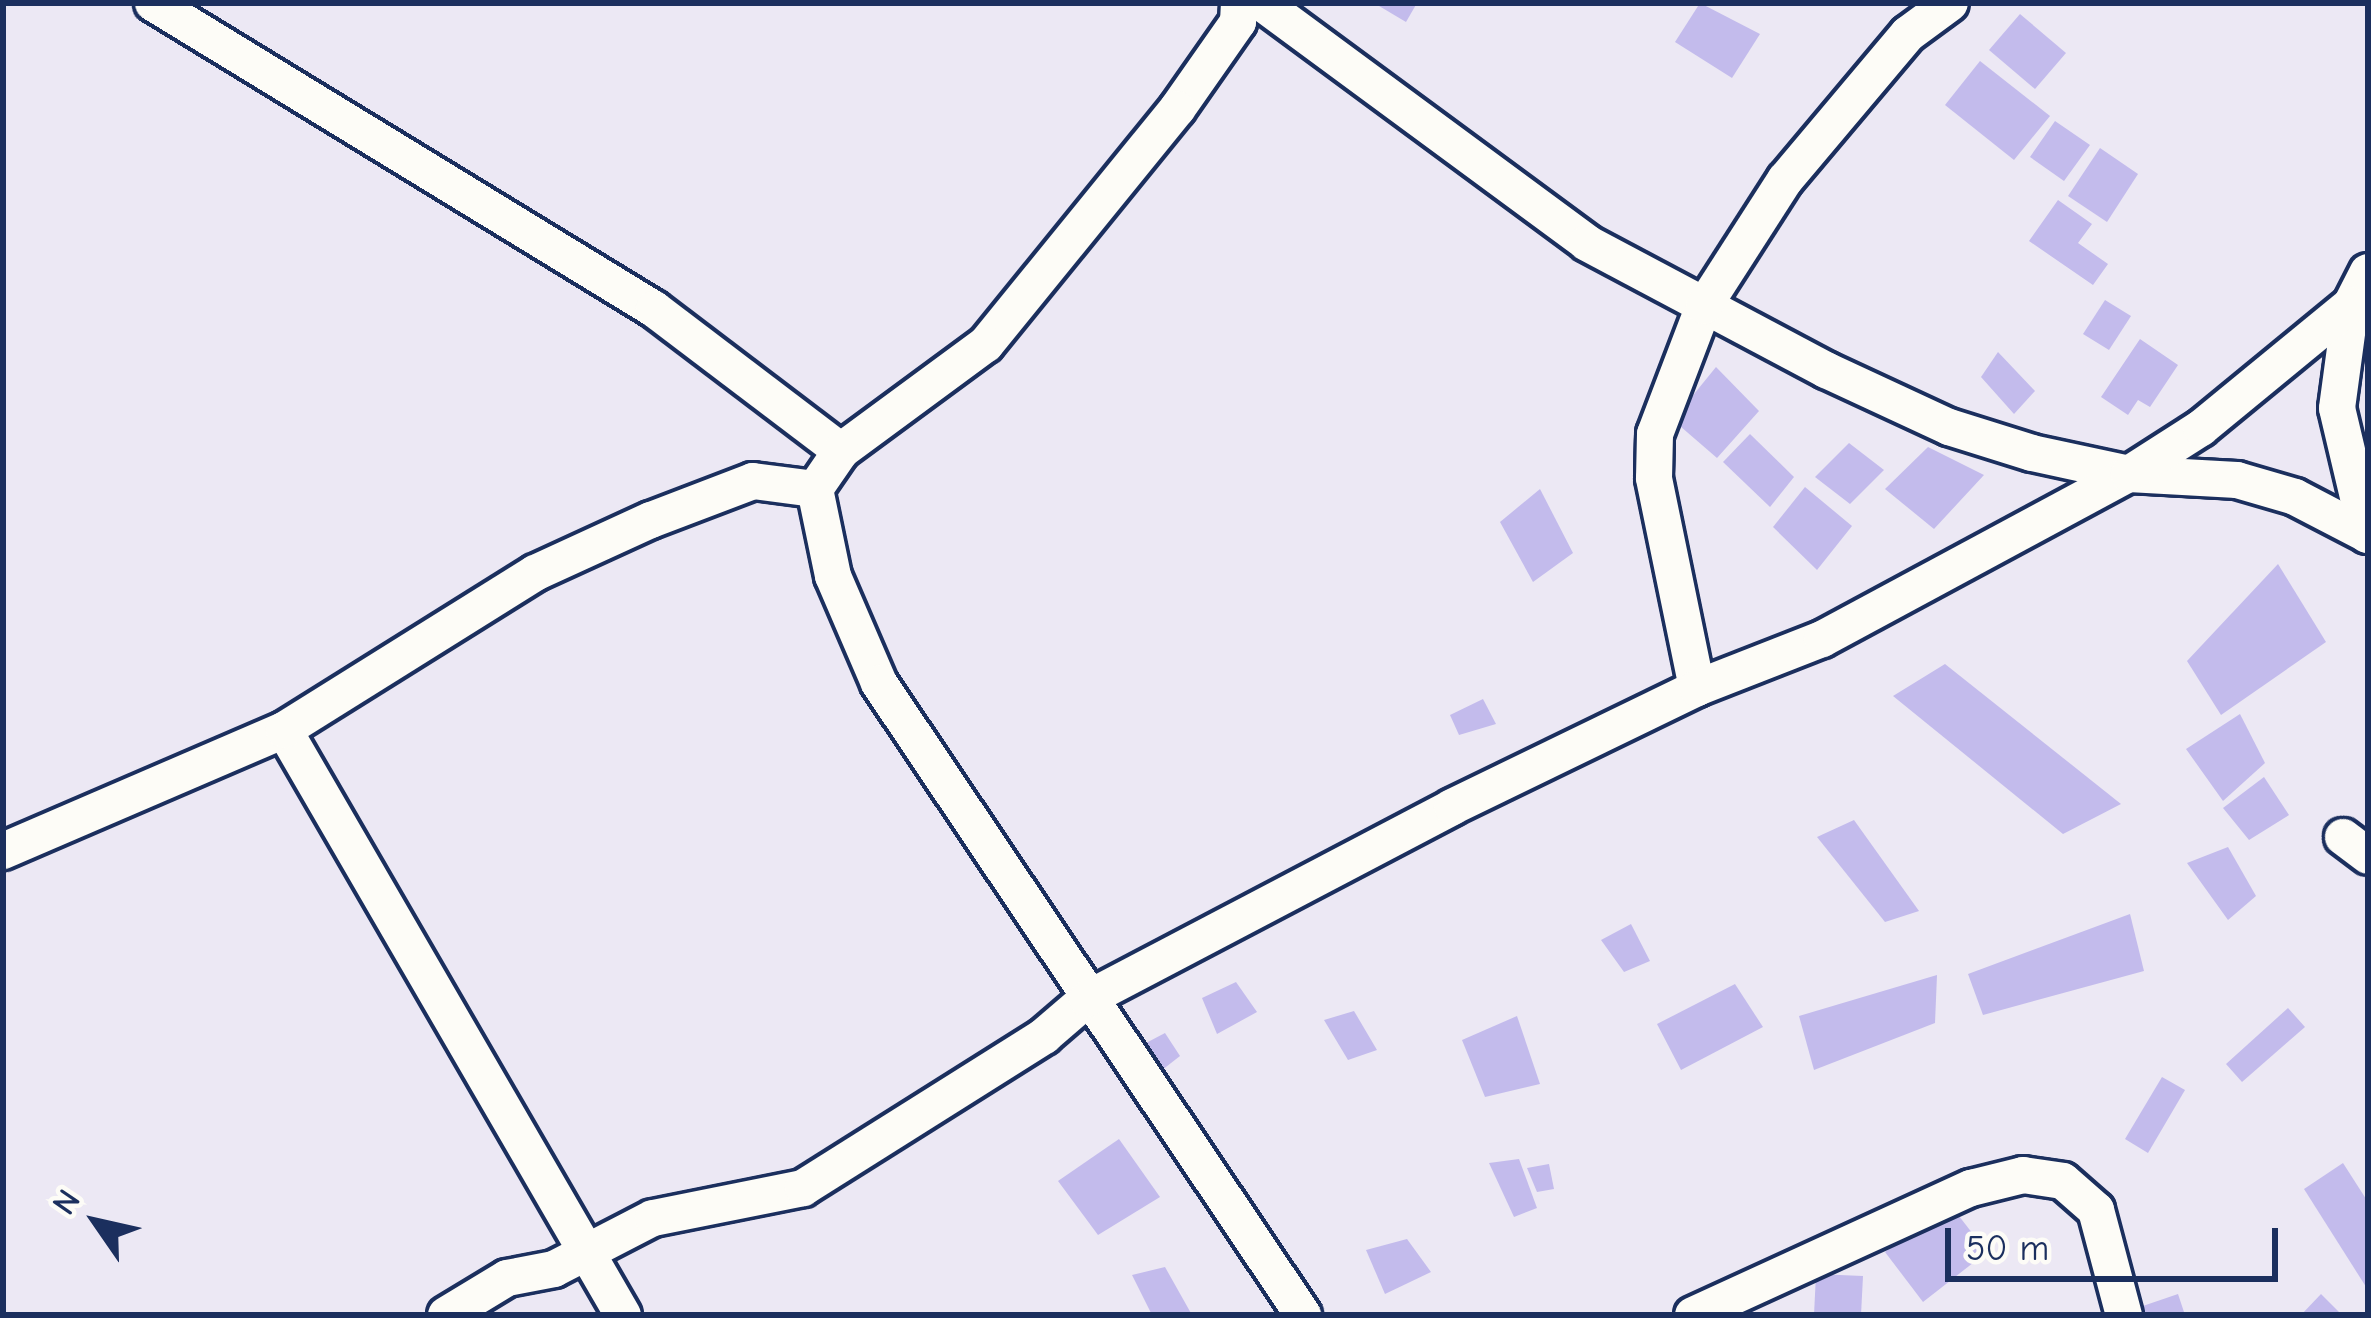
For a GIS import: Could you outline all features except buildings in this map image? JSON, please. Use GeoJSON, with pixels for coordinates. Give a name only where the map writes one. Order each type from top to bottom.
{"type":"FeatureCollection","features":[{"type":"Feature","properties":{"kind":"street"},"geometry":{"type":"LineString","coordinates":[[153,3],[654,309],[841,451]]}},
{"type":"Feature","properties":{"kind":"street"},"geometry":{"type":"LineString","coordinates":[[1239,3],[1238,22],[1191,90],[986,344],[841,451],[814,489],[832,576],[879,683],[1087,999],[1304,1315]]}},
{"type":"Feature","properties":{"kind":"street"},"geometry":{"type":"LineString","coordinates":[[1262,3],[1587,243],[1949,427],[2129,474],[2237,480],[2295,497],[2368,535]]}},
{"type":"Feature","properties":{"kind":"street"},"geometry":{"type":"LineString","coordinates":[[1697,688],[1654,478],[1655,434],[1704,306],[1785,180],[1908,34],[1950,3]]}},
{"type":"Feature","properties":{"kind":"street"},"geometry":{"type":"LineString","coordinates":[[2360,289],[2337,408],[2355,445],[2368,535]]}},
{"type":"Feature","properties":{"kind":"street"},"geometry":{"type":"LineString","coordinates":[[446,1315],[507,1277],[554,1269],[652,1218],[803,1188],[1044,1036],[1087,999],[1697,688],[1822,639],[2129,474],[2200,428],[2360,289]]}},
{"type":"Feature","properties":{"kind":"street"},"geometry":{"type":"LineString","coordinates":[[3,851],[284,730],[535,573],[753,481],[814,489]]}},
{"type":"Feature","properties":{"kind":"street"},"geometry":{"type":"LineString","coordinates":[[284,730],[623,1315]]}},
{"type":"Feature","properties":{"kind":"street"},"geometry":{"type":"LineString","coordinates":[[1693,1315],[1971,1188],[2023,1175],[2063,1180],[2096,1210],[2125,1315]]}}]}
